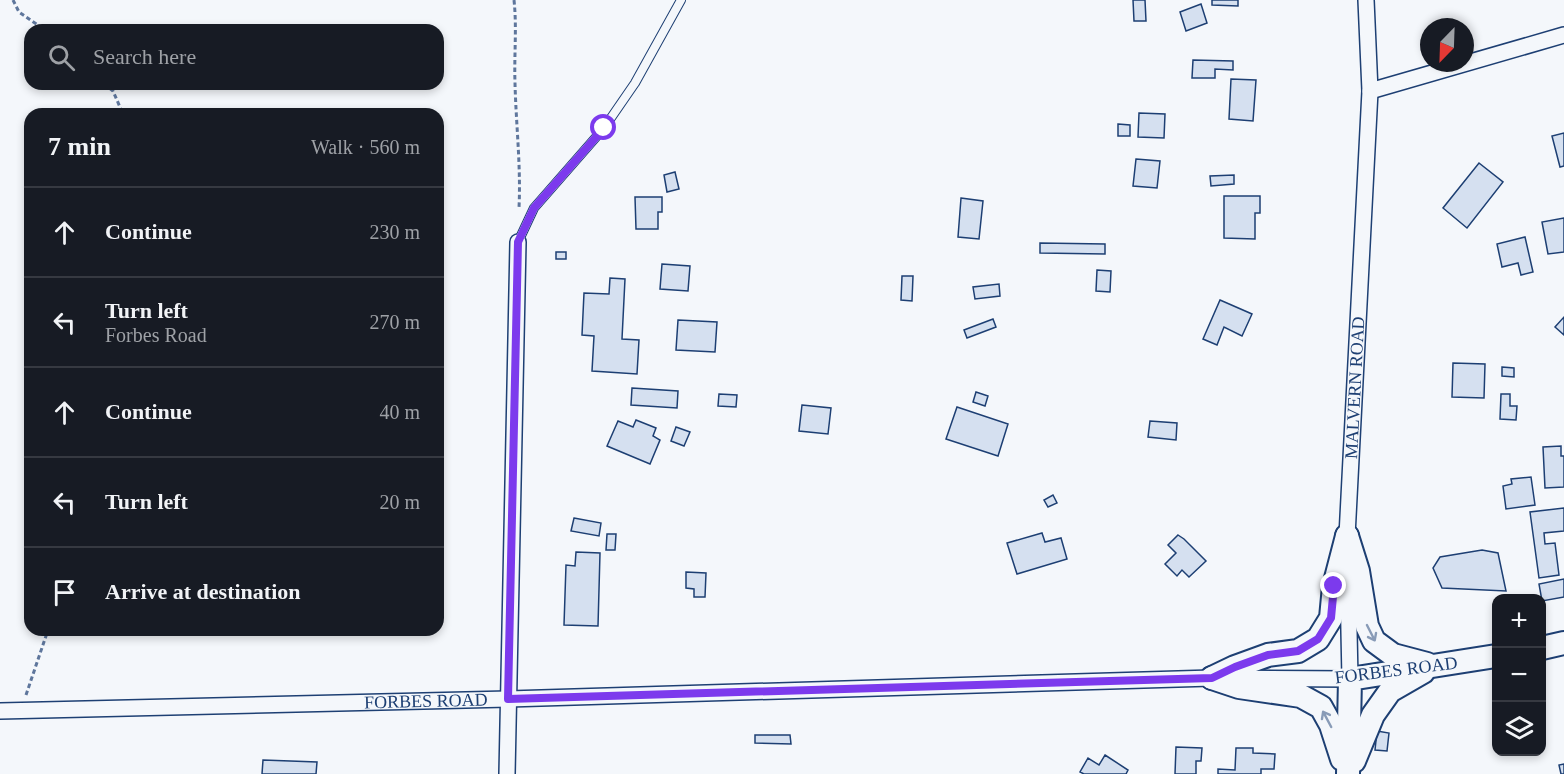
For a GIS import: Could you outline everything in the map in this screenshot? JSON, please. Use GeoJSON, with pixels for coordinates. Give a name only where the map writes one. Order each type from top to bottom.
{"type":"FeatureCollection","features":[{"type":"Feature","properties":{"kind":"main road"},"geometry":{"type":"LineString","coordinates":[[1347,537],[1358,571],[1367,626],[1374,641],[1394,655],[1435,666]]}},
{"type":"Feature","properties":{"kind":"main road"},"geometry":{"type":"LineString","coordinates":[[1212,678],[1268,655],[1298,651],[1318,639],[1331,618],[1334,586],[1347,537]]}},
{"type":"Feature","properties":{"kind":"main road"},"geometry":{"type":"LineString","coordinates":[[1546,647],[1564,644]]}},
{"type":"Feature","properties":{"kind":"main road","name":"FORBES ROAD"},"geometry":{"type":"LineString","coordinates":[[1350,679],[1492,657]]}},
{"type":"Feature","properties":{"kind":"main road"},"geometry":{"type":"LineString","coordinates":[[1348,774],[1373,715],[1390,691],[1435,666]]}},
{"type":"Feature","properties":{"kind":"main road"},"geometry":{"type":"LineString","coordinates":[[1212,678],[1239,687],[1301,696],[1321,707],[1331,725],[1348,774]]}},
{"type":"Feature","properties":{"kind":"main road","name":"MALVERN ROAD"},"geometry":{"type":"LineString","coordinates":[[1348,774],[1350,679]]}},
{"type":"Feature","properties":{"kind":"street","name":"MALVERN ROAD"},"geometry":{"type":"LineString","coordinates":[[1350,679],[1347,537],[1370,91],[1365,0]]}},
{"type":"Feature","properties":{"kind":"street"},"geometry":{"type":"LineString","coordinates":[[1370,91],[1564,35]]}},
{"type":"Feature","properties":{"kind":"street"},"geometry":{"type":"LineString","coordinates":[[507,774],[518,242]]}},
{"type":"Feature","properties":{"kind":"street","name":"FORBES ROAD"},"geometry":{"type":"LineString","coordinates":[[0,711],[508,699],[1212,678],[1350,679]]}},
{"type":"Feature","properties":{"kind":"lane"},"geometry":{"type":"LineString","coordinates":[[518,242],[534,208],[604,128],[634,83],[681,0]]}},
{"type":"Feature","properties":{"kind":"path"},"geometry":{"type":"LineString","coordinates":[[13,0],[19,12],[36,24]]}},
{"type":"Feature","properties":{"kind":"path"},"geometry":{"type":"LineString","coordinates":[[514,0],[515,84],[520,173],[519,208]]}},
{"type":"Feature","properties":{"kind":"path"},"geometry":{"type":"LineString","coordinates":[[112,90],[120,108]]}},
{"type":"Feature","properties":{"kind":"path"},"geometry":{"type":"LineString","coordinates":[[20,711],[46,636]]}},
{"type":"Feature","properties":{"kind":"building"},"geometry":{"type":"Polygon","coordinates":[[[1133,0],[1145,0],[1146,21],[1134,21],[1133,0]]]}},
{"type":"Feature","properties":{"kind":"building"},"geometry":{"type":"Polygon","coordinates":[[[1212,0],[1238,0],[1238,6],[1212,5],[1212,0]]]}},
{"type":"Feature","properties":{"kind":"building"},"geometry":{"type":"Polygon","coordinates":[[[1201,4],[1207,23],[1186,31],[1180,12],[1201,4]]]}},
{"type":"Feature","properties":{"kind":"building"},"geometry":{"type":"Polygon","coordinates":[[[1193,60],[1233,61],[1233,70],[1215,69],[1215,78],[1192,78],[1193,60]]]}},
{"type":"Feature","properties":{"kind":"building"},"geometry":{"type":"Polygon","coordinates":[[[1231,79],[1256,80],[1253,121],[1229,119],[1231,79]]]}},
{"type":"Feature","properties":{"kind":"building"},"geometry":{"type":"Polygon","coordinates":[[[1139,113],[1165,114],[1164,138],[1138,137],[1139,113]]]}},
{"type":"Feature","properties":{"kind":"building"},"geometry":{"type":"Polygon","coordinates":[[[1118,124],[1130,125],[1130,136],[1118,136],[1118,124]]]}},
{"type":"Feature","properties":{"kind":"building"},"geometry":{"type":"Polygon","coordinates":[[[1564,133],[1564,166],[1560,167],[1552,136],[1564,133]]]}},
{"type":"Feature","properties":{"kind":"building"},"geometry":{"type":"Polygon","coordinates":[[[1136,159],[1160,161],[1157,188],[1133,186],[1136,159]]]}},
{"type":"Feature","properties":{"kind":"building"},"geometry":{"type":"Polygon","coordinates":[[[1479,163],[1503,182],[1467,228],[1443,208],[1479,163]]]}},
{"type":"Feature","properties":{"kind":"building"},"geometry":{"type":"Polygon","coordinates":[[[675,172],[679,189],[667,192],[664,175],[675,172]]]}},
{"type":"Feature","properties":{"kind":"building"},"geometry":{"type":"Polygon","coordinates":[[[1234,175],[1234,184],[1211,186],[1210,176],[1234,175]]]}},
{"type":"Feature","properties":{"kind":"building"},"geometry":{"type":"Polygon","coordinates":[[[1224,196],[1260,196],[1260,213],[1255,213],[1255,239],[1224,238],[1224,196]]]}},
{"type":"Feature","properties":{"kind":"building"},"geometry":{"type":"Polygon","coordinates":[[[635,197],[662,197],[662,212],[658,212],[658,229],[636,229],[635,197]]]}},
{"type":"Feature","properties":{"kind":"building"},"geometry":{"type":"Polygon","coordinates":[[[961,198],[983,201],[979,239],[958,237],[961,198]]]}},
{"type":"Feature","properties":{"kind":"building"},"geometry":{"type":"Polygon","coordinates":[[[1564,218],[1564,252],[1548,254],[1542,222],[1564,218]]]}},
{"type":"Feature","properties":{"kind":"building"},"geometry":{"type":"Polygon","coordinates":[[[1525,237],[1533,272],[1521,275],[1518,263],[1502,267],[1497,244],[1525,237]]]}},
{"type":"Feature","properties":{"kind":"building"},"geometry":{"type":"Polygon","coordinates":[[[1040,243],[1105,244],[1105,254],[1040,253],[1040,243]]]}},
{"type":"Feature","properties":{"kind":"building"},"geometry":{"type":"Polygon","coordinates":[[[556,252],[566,252],[566,259],[556,259],[556,252]]]}},
{"type":"Feature","properties":{"kind":"building"},"geometry":{"type":"Polygon","coordinates":[[[662,264],[690,266],[688,291],[660,289],[662,264]]]}},
{"type":"Feature","properties":{"kind":"building"},"geometry":{"type":"Polygon","coordinates":[[[1097,270],[1111,271],[1110,292],[1096,291],[1097,270]]]}},
{"type":"Feature","properties":{"kind":"building"},"geometry":{"type":"Polygon","coordinates":[[[902,276],[913,276],[912,301],[901,300],[902,276]]]}},
{"type":"Feature","properties":{"kind":"building"},"geometry":{"type":"Polygon","coordinates":[[[610,278],[625,279],[622,339],[639,340],[637,374],[592,371],[594,336],[582,335],[584,293],[609,294],[610,278]]]}},
{"type":"Feature","properties":{"kind":"building"},"geometry":{"type":"Polygon","coordinates":[[[999,284],[1000,296],[975,299],[973,287],[999,284]]]}},
{"type":"Feature","properties":{"kind":"building"},"geometry":{"type":"Polygon","coordinates":[[[1220,300],[1252,314],[1242,336],[1224,327],[1217,345],[1203,339],[1220,300]]]}},
{"type":"Feature","properties":{"kind":"building"},"geometry":{"type":"Polygon","coordinates":[[[1564,317],[1564,335],[1555,327],[1564,317]]]}},
{"type":"Feature","properties":{"kind":"building"},"geometry":{"type":"Polygon","coordinates":[[[993,319],[996,327],[967,338],[964,330],[993,319]]]}},
{"type":"Feature","properties":{"kind":"building"},"geometry":{"type":"Polygon","coordinates":[[[678,320],[717,322],[715,352],[676,350],[678,320]]]}},
{"type":"Feature","properties":{"kind":"building"},"geometry":{"type":"Polygon","coordinates":[[[1453,363],[1485,364],[1484,398],[1452,397],[1453,363]]]}},
{"type":"Feature","properties":{"kind":"building"},"geometry":{"type":"Polygon","coordinates":[[[1502,367],[1514,368],[1514,377],[1502,376],[1502,367]]]}},
{"type":"Feature","properties":{"kind":"building"},"geometry":{"type":"Polygon","coordinates":[[[632,388],[678,391],[677,408],[631,405],[632,388]]]}},
{"type":"Feature","properties":{"kind":"building"},"geometry":{"type":"Polygon","coordinates":[[[976,392],[988,396],[985,406],[973,402],[976,392]]]}},
{"type":"Feature","properties":{"kind":"building"},"geometry":{"type":"Polygon","coordinates":[[[719,394],[737,395],[736,407],[718,406],[719,394]]]}},
{"type":"Feature","properties":{"kind":"building"},"geometry":{"type":"Polygon","coordinates":[[[1501,394],[1510,394],[1510,406],[1517,406],[1516,420],[1500,419],[1501,394]]]}},
{"type":"Feature","properties":{"kind":"building"},"geometry":{"type":"Polygon","coordinates":[[[802,405],[831,408],[828,434],[799,431],[802,405]]]}},
{"type":"Feature","properties":{"kind":"building"},"geometry":{"type":"Polygon","coordinates":[[[957,407],[1008,424],[998,456],[946,439],[957,407]]]}},
{"type":"Feature","properties":{"kind":"building"},"geometry":{"type":"Polygon","coordinates":[[[636,420],[656,428],[653,436],[660,440],[650,464],[607,446],[618,421],[633,427],[636,420]]]}},
{"type":"Feature","properties":{"kind":"building"},"geometry":{"type":"Polygon","coordinates":[[[1150,421],[1177,423],[1176,440],[1148,437],[1150,421]]]}},
{"type":"Feature","properties":{"kind":"building"},"geometry":{"type":"Polygon","coordinates":[[[676,427],[690,432],[684,446],[671,441],[676,427]]]}},
{"type":"Feature","properties":{"kind":"building"},"geometry":{"type":"Polygon","coordinates":[[[1561,446],[1561,456],[1564,456],[1564,487],[1545,488],[1543,447],[1561,446]]]}},
{"type":"Feature","properties":{"kind":"building"},"geometry":{"type":"Polygon","coordinates":[[[1531,477],[1535,505],[1506,509],[1503,486],[1512,484],[1511,479],[1531,477]]]}},
{"type":"Feature","properties":{"kind":"building"},"geometry":{"type":"Polygon","coordinates":[[[1053,495],[1057,503],[1048,507],[1044,500],[1053,495]]]}},
{"type":"Feature","properties":{"kind":"building"},"geometry":{"type":"Polygon","coordinates":[[[1564,508],[1564,531],[1544,533],[1545,544],[1555,543],[1559,575],[1539,578],[1530,512],[1564,508]]]}},
{"type":"Feature","properties":{"kind":"building"},"geometry":{"type":"Polygon","coordinates":[[[574,518],[601,523],[599,536],[571,531],[574,518]]]}},
{"type":"Feature","properties":{"kind":"building"},"geometry":{"type":"Polygon","coordinates":[[[1042,533],[1045,542],[1061,538],[1067,559],[1017,574],[1007,543],[1042,533]]]}},
{"type":"Feature","properties":{"kind":"building"},"geometry":{"type":"Polygon","coordinates":[[[607,534],[616,534],[615,550],[606,550],[607,534]]]}},
{"type":"Feature","properties":{"kind":"building"},"geometry":{"type":"Polygon","coordinates":[[[1178,535],[1206,561],[1189,577],[1182,570],[1177,576],[1165,564],[1176,553],[1168,545],[1178,535]]]}},
{"type":"Feature","properties":{"kind":"building"},"geometry":{"type":"Polygon","coordinates":[[[1482,550],[1498,553],[1506,591],[1442,588],[1433,568],[1440,557],[1482,550]]]}},
{"type":"Feature","properties":{"kind":"building"},"geometry":{"type":"Polygon","coordinates":[[[576,552],[600,553],[598,626],[564,625],[566,565],[575,566],[576,552]]]}},
{"type":"Feature","properties":{"kind":"building"},"geometry":{"type":"Polygon","coordinates":[[[686,572],[706,573],[705,597],[694,597],[694,589],[686,588],[686,572]]]}},
{"type":"Feature","properties":{"kind":"building"},"geometry":{"type":"Polygon","coordinates":[[[1564,579],[1564,597],[1546,600],[1546,594],[1541,594],[1539,584],[1564,579]]]}},
{"type":"Feature","properties":{"kind":"building"},"geometry":{"type":"Polygon","coordinates":[[[1377,731],[1389,733],[1387,751],[1375,750],[1377,731]]]}},
{"type":"Feature","properties":{"kind":"building"},"geometry":{"type":"Polygon","coordinates":[[[755,735],[790,735],[791,744],[755,743],[755,735]]]}},
{"type":"Feature","properties":{"kind":"building"},"geometry":{"type":"Polygon","coordinates":[[[1176,747],[1202,748],[1201,761],[1196,761],[1196,774],[1175,774],[1176,747]]]}},
{"type":"Feature","properties":{"kind":"building"},"geometry":{"type":"Polygon","coordinates":[[[1236,748],[1253,748],[1253,753],[1275,754],[1274,769],[1261,769],[1261,774],[1218,774],[1218,769],[1235,770],[1236,748]]]}},
{"type":"Feature","properties":{"kind":"building"},"geometry":{"type":"Polygon","coordinates":[[[1105,755],[1128,770],[1126,774],[1084,774],[1080,772],[1088,758],[1099,765],[1105,755]]]}},
{"type":"Feature","properties":{"kind":"building"},"geometry":{"type":"Polygon","coordinates":[[[263,760],[317,762],[316,774],[262,774],[263,760]]]}},
{"type":"Feature","properties":{"kind":"building"},"geometry":{"type":"Polygon","coordinates":[[[1564,764],[1564,774],[1561,774],[1559,765],[1564,764]]]}},
{"type":"Feature","properties":{"kind":"route"},"geometry":{"type":"LineString","coordinates":[[604,128],[534,208],[518,242],[508,699],[1212,678],[1268,655],[1298,651],[1318,639],[1331,618],[1334,586]]}}]}
